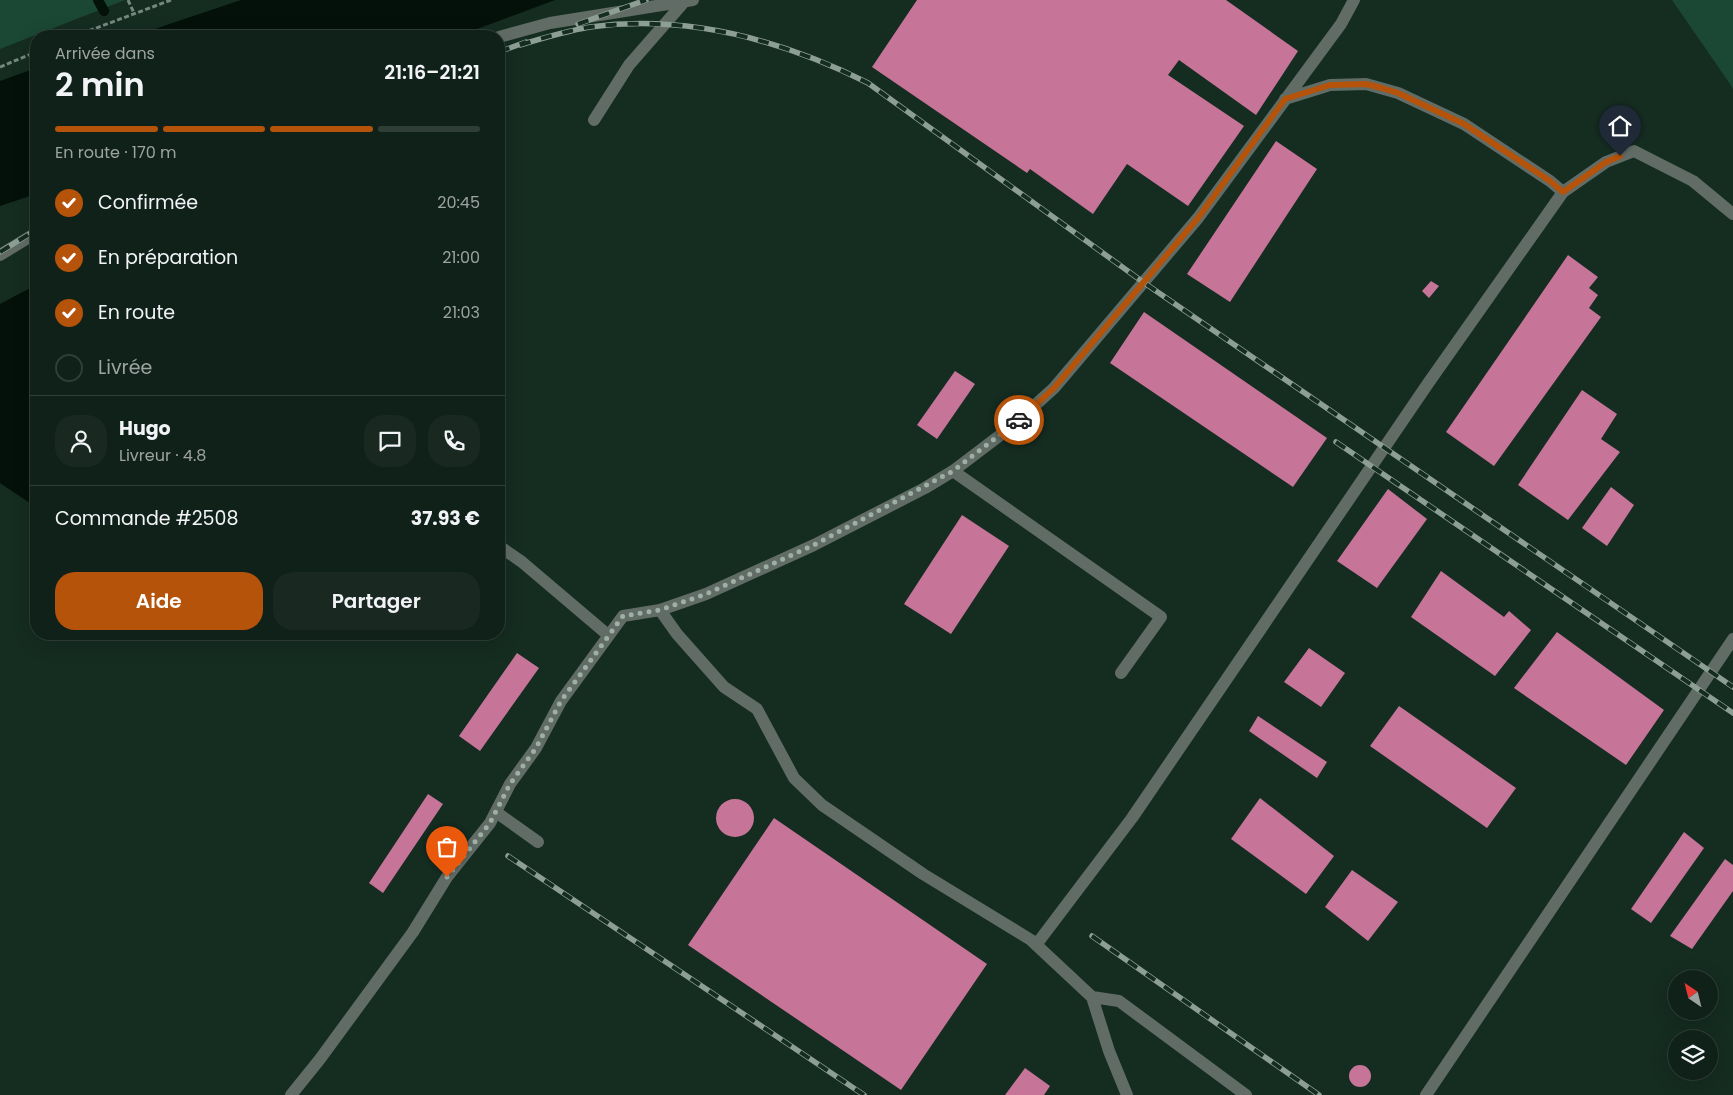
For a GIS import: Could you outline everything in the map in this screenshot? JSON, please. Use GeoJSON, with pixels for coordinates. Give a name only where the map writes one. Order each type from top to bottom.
{"type":"FeatureCollection","features":[{"type":"Feature","properties":{"kind":"lane"},"geometry":{"type":"LineString","coordinates":[[291,1095],[407,940],[447,877],[490,823],[510,784],[536,748],[561,701],[623,616],[660,610],[706,594],[814,545],[953,471],[1011,427],[1054,388],[1198,218],[1341,24],[1354,0]]}},
{"type":"Feature","properties":{"kind":"lane"},"geometry":{"type":"LineString","coordinates":[[505,35],[550,23],[688,1]]}},
{"type":"Feature","properties":{"kind":"lane"},"geometry":{"type":"LineString","coordinates":[[594,120],[629,65],[688,1]]}},
{"type":"Feature","properties":{"kind":"lane"},"geometry":{"type":"LineString","coordinates":[[1285,99],[1330,85],[1366,84],[1398,93],[1464,124],[1550,181],[1563,192]]}},
{"type":"Feature","properties":{"kind":"lane"},"geometry":{"type":"LineString","coordinates":[[1036,945],[1132,818],[1429,382],[1563,192],[1606,162],[1634,151],[1693,181],[1733,214]]}},
{"type":"Feature","properties":{"kind":"lane"},"geometry":{"type":"LineString","coordinates":[[0,255],[30,237]]}},
{"type":"Feature","properties":{"kind":"lane"},"geometry":{"type":"LineString","coordinates":[[953,471],[1161,617],[1121,673]]}},
{"type":"Feature","properties":{"kind":"lane"},"geometry":{"type":"LineString","coordinates":[[505,550],[522,562],[608,635]]}},
{"type":"Feature","properties":{"kind":"lane"},"geometry":{"type":"LineString","coordinates":[[660,610],[677,634],[724,687],[757,709],[794,778],[822,806],[923,874],[1036,945],[1092,997],[1109,1051],[1127,1095]]}},
{"type":"Feature","properties":{"kind":"lane"},"geometry":{"type":"LineString","coordinates":[[1426,1095],[1733,639]]}},
{"type":"Feature","properties":{"kind":"lane"},"geometry":{"type":"LineString","coordinates":[[496,812],[538,842]]}},
{"type":"Feature","properties":{"kind":"lane"},"geometry":{"type":"LineString","coordinates":[[1092,997],[1119,1001],[1246,1095]]}},
{"type":"Feature","properties":{"kind":"path"},"geometry":{"type":"LineString","coordinates":[[128,0],[134,13]]}},
{"type":"Feature","properties":{"kind":"path"},"geometry":{"type":"LineString","coordinates":[[91,30],[171,0]]}},
{"type":"Feature","properties":{"kind":"path"},"geometry":{"type":"LineString","coordinates":[[0,67],[30,54]]}},
{"type":"Feature","properties":{"kind":"green space"},"geometry":{"type":"Polygon","coordinates":[[[0,0],[125,0],[48,30],[30,30],[30,37],[0,49],[0,0]]]}},
{"type":"Feature","properties":{"kind":"green space"},"geometry":{"type":"Polygon","coordinates":[[[1672,0],[1733,0],[1733,89],[1730,84],[1672,0]]]}},
{"type":"Feature","properties":{"kind":"shaded area"},"geometry":{"type":"Polygon","coordinates":[[[241,0],[555,0],[474,30],[152,30],[241,0]]]}},
{"type":"Feature","properties":{"kind":"shaded area"},"geometry":{"type":"Polygon","coordinates":[[[30,70],[30,196],[0,206],[0,81],[30,70]]]}},
{"type":"Feature","properties":{"kind":"shaded area"},"geometry":{"type":"Polygon","coordinates":[[[30,288],[30,503],[0,483],[0,304],[30,288]]]}},
{"type":"Feature","properties":{"kind":"building"},"geometry":{"type":"Polygon","coordinates":[[[917,0],[1226,0],[1298,51],[1256,115],[1179,60],[1168,75],[1244,126],[1188,206],[1127,164],[1093,214],[1030,169],[1027,173],[872,67],[917,0]]]}},
{"type":"Feature","properties":{"kind":"building"},"geometry":{"type":"Polygon","coordinates":[[[1276,141],[1317,169],[1230,302],[1187,274],[1276,141]]]}},
{"type":"Feature","properties":{"kind":"building"},"geometry":{"type":"Polygon","coordinates":[[[1568,255],[1598,277],[1589,288],[1598,295],[1589,308],[1601,317],[1494,466],[1446,432],[1568,255]]]}},
{"type":"Feature","properties":{"kind":"building"},"geometry":{"type":"Polygon","coordinates":[[[1431,281],[1439,286],[1429,298],[1422,291],[1431,281]]]}},
{"type":"Feature","properties":{"kind":"building"},"geometry":{"type":"Polygon","coordinates":[[[1144,312],[1327,438],[1293,487],[1110,363],[1144,312]]]}},
{"type":"Feature","properties":{"kind":"building"},"geometry":{"type":"Polygon","coordinates":[[[955,371],[975,384],[937,439],[917,425],[955,371]]]}},
{"type":"Feature","properties":{"kind":"building"},"geometry":{"type":"Polygon","coordinates":[[[1582,390],[1617,414],[1601,439],[1620,452],[1568,520],[1518,485],[1582,390]]]}},
{"type":"Feature","properties":{"kind":"building"},"geometry":{"type":"Polygon","coordinates":[[[1611,487],[1634,505],[1607,546],[1582,528],[1611,487]]]}},
{"type":"Feature","properties":{"kind":"building"},"geometry":{"type":"Polygon","coordinates":[[[1388,489],[1427,519],[1377,588],[1337,561],[1388,489]]]}},
{"type":"Feature","properties":{"kind":"building"},"geometry":{"type":"Polygon","coordinates":[[[962,515],[1009,546],[951,634],[904,604],[962,515]]]}},
{"type":"Feature","properties":{"kind":"building"},"geometry":{"type":"Polygon","coordinates":[[[1441,571],[1504,617],[1509,611],[1531,630],[1495,676],[1411,617],[1441,571]]]}},
{"type":"Feature","properties":{"kind":"building"},"geometry":{"type":"Polygon","coordinates":[[[1557,632],[1664,710],[1626,765],[1514,688],[1557,632]]]}},
{"type":"Feature","properties":{"kind":"building"},"geometry":{"type":"Polygon","coordinates":[[[1309,648],[1345,673],[1321,707],[1284,682],[1309,648]]]}},
{"type":"Feature","properties":{"kind":"building"},"geometry":{"type":"Polygon","coordinates":[[[517,653],[539,668],[480,751],[459,736],[517,653]]]}},
{"type":"Feature","properties":{"kind":"building"},"geometry":{"type":"Polygon","coordinates":[[[1399,706],[1516,788],[1487,828],[1370,746],[1399,706]]]}},
{"type":"Feature","properties":{"kind":"building"},"geometry":{"type":"Polygon","coordinates":[[[1258,716],[1327,762],[1317,778],[1249,731],[1258,716]]]}},
{"type":"Feature","properties":{"kind":"building"},"geometry":{"type":"Polygon","coordinates":[[[428,794],[443,804],[383,893],[369,883],[428,794]]]}},
{"type":"Feature","properties":{"kind":"building"},"geometry":{"type":"Polygon","coordinates":[[[1260,798],[1334,856],[1306,894],[1231,839],[1260,798]]]}},
{"type":"Feature","properties":{"kind":"building"},"geometry":{"type":"Polygon","coordinates":[[[735,799],[742,800],[748,805],[753,811],[753,825],[748,831],[742,836],[735,837],[728,836],[722,831],[717,825],[716,818],[717,811],[722,805],[728,800],[735,799]]]}},
{"type":"Feature","properties":{"kind":"building"},"geometry":{"type":"Polygon","coordinates":[[[774,818],[987,964],[901,1090],[688,945],[774,818]]]}},
{"type":"Feature","properties":{"kind":"building"},"geometry":{"type":"Polygon","coordinates":[[[1684,832],[1704,848],[1651,923],[1631,909],[1684,832]]]}},
{"type":"Feature","properties":{"kind":"building"},"geometry":{"type":"Polygon","coordinates":[[[1725,859],[1733,865],[1733,891],[1692,949],[1670,936],[1725,859]]]}},
{"type":"Feature","properties":{"kind":"building"},"geometry":{"type":"Polygon","coordinates":[[[1352,870],[1398,902],[1368,941],[1325,907],[1352,870]]]}},
{"type":"Feature","properties":{"kind":"building"},"geometry":{"type":"Polygon","coordinates":[[[1360,1065],[1368,1068],[1371,1076],[1368,1084],[1360,1087],[1352,1084],[1349,1076],[1352,1068],[1360,1065]]]}},
{"type":"Feature","properties":{"kind":"building"},"geometry":{"type":"Polygon","coordinates":[[[1025,1068],[1050,1086],[1044,1095],[1005,1095],[1025,1068]]]}},
{"type":"Feature","properties":{"kind":"waterway"},"geometry":{"type":"LineString","coordinates":[[98,0],[104,11]]}},
{"type":"Feature","properties":{"kind":"railway"},"geometry":{"type":"LineString","coordinates":[[578,24],[646,0]]}},
{"type":"Feature","properties":{"kind":"railway"},"geometry":{"type":"LineString","coordinates":[[520,45],[590,27],[662,24],[733,34],[768,43],[802,54],[868,83],[1143,282],[1733,687]]}},
{"type":"Feature","properties":{"kind":"railway"},"geometry":{"type":"LineString","coordinates":[[505,50],[526,42]]}},
{"type":"Feature","properties":{"kind":"railway"},"geometry":{"type":"LineString","coordinates":[[0,252],[30,234]]}},
{"type":"Feature","properties":{"kind":"railway"},"geometry":{"type":"LineString","coordinates":[[1336,442],[1733,713]]}},
{"type":"Feature","properties":{"kind":"railway"},"geometry":{"type":"LineString","coordinates":[[508,856],[864,1095]]}},
{"type":"Feature","properties":{"kind":"railway"},"geometry":{"type":"LineString","coordinates":[[1092,936],[1319,1095]]}},
{"type":"Feature","properties":{"kind":"way so far"},"geometry":{"type":"LineString","coordinates":[[447,877],[490,823],[510,784],[536,748],[561,701],[623,616],[660,610],[706,594],[814,545],[926,488],[953,471],[1019,420]]}},
{"type":"Feature","properties":{"kind":"route"},"geometry":{"type":"LineString","coordinates":[[1019,420],[1054,388],[1198,218],[1285,99],[1330,85],[1366,84],[1398,93],[1464,124],[1550,181],[1563,192],[1606,162],[1620,156]]}}]}
